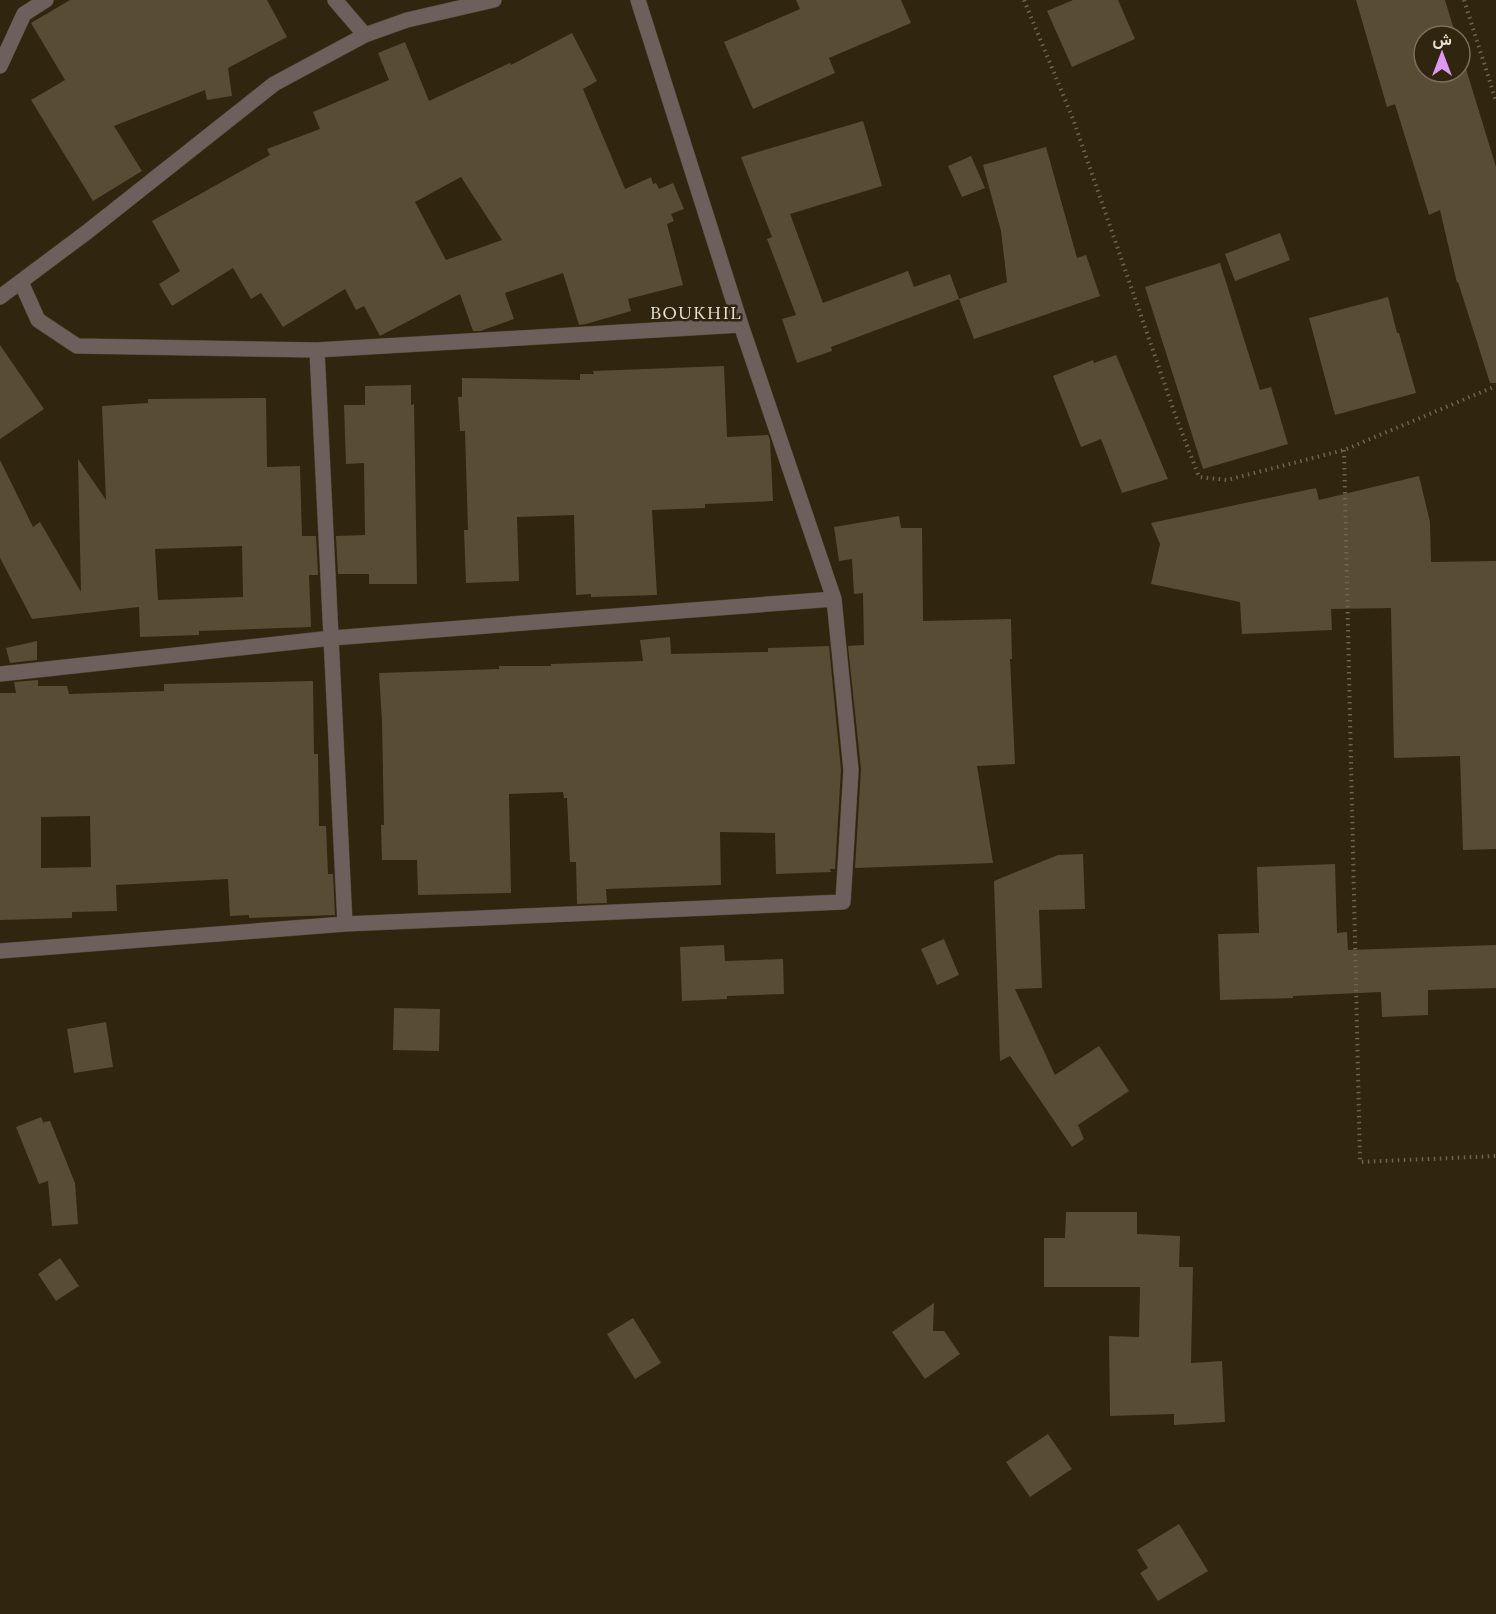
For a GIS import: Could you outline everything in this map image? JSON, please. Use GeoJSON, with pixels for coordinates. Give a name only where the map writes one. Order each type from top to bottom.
{"type":"FeatureCollection","features":[{"type":"Feature","properties":{"kind":"street"},"geometry":{"type":"LineString","coordinates":[[0,66],[24,14],[46,0]]}},
{"type":"Feature","properties":{"kind":"street"},"geometry":{"type":"LineString","coordinates":[[335,0],[365,35]]}},
{"type":"Feature","properties":{"kind":"street"},"geometry":{"type":"LineString","coordinates":[[0,297],[87,232],[274,84],[365,35],[407,20],[494,0]]}},
{"type":"Feature","properties":{"kind":"street"},"geometry":{"type":"LineString","coordinates":[[0,951],[345,924],[843,902],[851,770],[834,598],[741,325],[638,0]]}},
{"type":"Feature","properties":{"kind":"street"},"geometry":{"type":"LineString","coordinates":[[21,282],[38,320],[77,346],[317,350],[741,325]]}},
{"type":"Feature","properties":{"kind":"street"},"geometry":{"type":"LineString","coordinates":[[317,350],[345,924]]}},
{"type":"Feature","properties":{"kind":"street"},"geometry":{"type":"LineString","coordinates":[[0,674],[332,638],[834,598]]}},
{"type":"Feature","properties":{"kind":"path"},"geometry":{"type":"LineString","coordinates":[[1024,0],[1073,119],[1199,477],[1227,480],[1344,450],[1496,386]]}},
{"type":"Feature","properties":{"kind":"path"},"geometry":{"type":"LineString","coordinates":[[1464,0],[1496,101]]}},
{"type":"Feature","properties":{"kind":"path"},"geometry":{"type":"LineString","coordinates":[[1344,450],[1360,1162],[1496,1156]]}},
{"type":"Feature","properties":{"kind":"building"},"geometry":{"type":"Polygon","coordinates":[[[70,0],[267,0],[287,37],[228,68],[232,96],[207,100],[205,90],[114,126],[142,171],[93,201],[31,100],[65,80],[31,23],[70,0]]]}},
{"type":"Feature","properties":{"kind":"building"},"geometry":{"type":"Polygon","coordinates":[[[796,0],[901,0],[911,23],[829,58],[835,73],[753,109],[724,42],[800,9],[796,0]]]}},
{"type":"Feature","properties":{"kind":"building"},"geometry":{"type":"Polygon","coordinates":[[[1073,0],[1118,0],[1135,39],[1072,67],[1047,11],[1073,0]]]}},
{"type":"Feature","properties":{"kind":"building"},"geometry":{"type":"Polygon","coordinates":[[[1356,0],[1445,0],[1452,24],[1412,24],[1412,84],[1471,84],[1496,167],[1496,383],[1490,383],[1457,283],[1440,210],[1429,215],[1395,104],[1387,107],[1356,0]]]}},
{"type":"Feature","properties":{"kind":"building"},"geometry":{"type":"Polygon","coordinates":[[[572,33],[597,81],[583,89],[625,189],[651,177],[653,184],[656,183],[659,189],[673,183],[684,209],[671,214],[674,221],[667,224],[683,285],[628,299],[631,311],[579,325],[563,273],[505,293],[514,319],[480,331],[473,331],[460,294],[380,336],[364,306],[356,310],[345,289],[283,327],[261,293],[251,299],[233,268],[172,306],[159,284],[180,271],[152,221],[270,155],[267,149],[320,129],[313,112],[389,80],[378,53],[405,42],[429,101],[510,63],[511,65],[572,33]],[[461,177],[415,202],[446,260],[502,240],[461,177]]]}},
{"type":"Feature","properties":{"kind":"building"},"geometry":{"type":"Polygon","coordinates":[[[863,121],[882,186],[790,214],[823,303],[908,271],[914,287],[950,274],[959,299],[831,347],[832,351],[797,363],[782,319],[796,315],[767,239],[772,237],[741,157],[863,121]]]}},
{"type":"Feature","properties":{"kind":"building"},"geometry":{"type":"Polygon","coordinates":[[[1046,147],[1077,258],[1086,255],[1100,296],[974,339],[959,299],[1007,282],[1001,231],[983,165],[1046,147]]]}},
{"type":"Feature","properties":{"kind":"building"},"geometry":{"type":"Polygon","coordinates":[[[971,156],[985,188],[962,197],[948,166],[971,156]]]}},
{"type":"Feature","properties":{"kind":"building"},"geometry":{"type":"Polygon","coordinates":[[[1280,233],[1290,260],[1235,281],[1225,254],[1280,233]]]}},
{"type":"Feature","properties":{"kind":"building"},"geometry":{"type":"Polygon","coordinates":[[[1220,263],[1260,390],[1271,387],[1288,444],[1203,469],[1145,287],[1220,263]]]}},
{"type":"Feature","properties":{"kind":"building"},"geometry":{"type":"Polygon","coordinates":[[[1388,297],[1416,393],[1335,415],[1309,318],[1388,297]]]}},
{"type":"Feature","properties":{"kind":"building"},"geometry":{"type":"Polygon","coordinates":[[[0,345],[44,409],[0,439],[0,345]]]}},
{"type":"Feature","properties":{"kind":"building"},"geometry":{"type":"Polygon","coordinates":[[[1116,355],[1168,479],[1122,493],[1101,439],[1081,447],[1053,376],[1093,360],[1094,363],[1116,355]]]}},
{"type":"Feature","properties":{"kind":"building"},"geometry":{"type":"Polygon","coordinates":[[[724,366],[727,437],[768,435],[773,501],[705,504],[705,508],[652,510],[657,595],[591,597],[591,594],[576,595],[574,515],[517,517],[519,581],[466,583],[464,530],[468,530],[465,431],[460,431],[458,397],[462,397],[462,378],[580,380],[580,374],[594,374],[593,371],[724,366]]]}},
{"type":"Feature","properties":{"kind":"building"},"geometry":{"type":"Polygon","coordinates":[[[411,385],[411,405],[414,404],[417,584],[369,584],[369,574],[338,574],[336,536],[365,535],[364,463],[346,464],[344,405],[365,405],[365,386],[411,385]]]}},
{"type":"Feature","properties":{"kind":"building"},"geometry":{"type":"Polygon","coordinates":[[[266,398],[267,467],[300,466],[302,536],[316,536],[318,575],[309,575],[311,627],[199,631],[199,635],[140,637],[139,607],[32,619],[0,558],[0,460],[33,527],[40,522],[81,592],[78,459],[106,500],[102,406],[148,403],[148,399],[266,398]],[[242,546],[155,549],[158,600],[243,597],[242,546]]]}},
{"type":"Feature","properties":{"kind":"building"},"geometry":{"type":"Polygon","coordinates":[[[1419,476],[1430,522],[1431,562],[1496,561],[1496,849],[1463,850],[1460,756],[1394,758],[1391,608],[1331,609],[1332,630],[1242,634],[1240,602],[1151,584],[1160,544],[1151,523],[1316,488],[1319,500],[1419,476]]]}},
{"type":"Feature","properties":{"kind":"building"},"geometry":{"type":"Polygon","coordinates":[[[899,516],[901,528],[922,528],[923,621],[1011,619],[1012,659],[1010,659],[1015,764],[977,766],[993,863],[855,868],[861,769],[848,646],[864,645],[863,593],[854,594],[852,559],[839,561],[834,527],[899,516]]]}},
{"type":"Feature","properties":{"kind":"building"},"geometry":{"type":"Polygon","coordinates":[[[670,637],[671,654],[768,652],[768,648],[829,646],[841,770],[835,869],[830,869],[831,872],[776,874],[775,833],[720,832],[721,885],[606,889],[607,903],[577,904],[576,862],[570,862],[567,798],[564,798],[563,792],[509,794],[511,893],[418,895],[417,860],[382,860],[381,825],[384,825],[379,673],[643,661],[640,640],[670,637]]]}},
{"type":"Feature","properties":{"kind":"building"},"geometry":{"type":"Polygon","coordinates":[[[37,641],[37,660],[10,663],[6,648],[37,641]]]}},
{"type":"Feature","properties":{"kind":"building"},"geometry":{"type":"Polygon","coordinates":[[[38,680],[38,686],[67,686],[69,694],[164,691],[164,684],[313,681],[314,754],[318,754],[319,826],[326,826],[328,874],[333,874],[335,915],[249,918],[249,915],[230,916],[228,879],[116,885],[117,911],[72,912],[72,918],[0,920],[0,693],[16,693],[14,682],[38,680]],[[90,816],[41,817],[41,868],[91,867],[90,816]]]}},
{"type":"Feature","properties":{"kind":"building"},"geometry":{"type":"Polygon","coordinates":[[[1083,854],[1085,909],[1039,910],[1042,988],[1015,989],[1055,1075],[1099,1046],[1129,1091],[1078,1125],[1084,1139],[1072,1147],[1010,1056],[1000,1061],[994,881],[1058,855],[1083,854]]]}},
{"type":"Feature","properties":{"kind":"building"},"geometry":{"type":"Polygon","coordinates":[[[1335,864],[1337,933],[1347,932],[1348,950],[1496,945],[1496,988],[1428,990],[1428,1015],[1382,1017],[1381,992],[1220,1000],[1218,934],[1259,933],[1257,867],[1335,864]]]}},
{"type":"Feature","properties":{"kind":"building"},"geometry":{"type":"Polygon","coordinates":[[[944,939],[959,975],[937,985],[921,949],[944,939]]]}},
{"type":"Feature","properties":{"kind":"building"},"geometry":{"type":"Polygon","coordinates":[[[724,945],[725,961],[783,959],[784,994],[727,996],[727,999],[682,1001],[680,947],[724,945]]]}},
{"type":"Feature","properties":{"kind":"building"},"geometry":{"type":"Polygon","coordinates":[[[394,1008],[440,1009],[439,1051],[393,1050],[394,1008]]]}},
{"type":"Feature","properties":{"kind":"building"},"geometry":{"type":"Polygon","coordinates":[[[106,1022],[113,1067],[74,1073],[67,1029],[106,1022]]]}},
{"type":"Feature","properties":{"kind":"building"},"geometry":{"type":"Polygon","coordinates":[[[41,1117],[44,1124],[50,1121],[75,1183],[78,1224],[52,1226],[48,1181],[39,1184],[16,1127],[41,1117]]]}},
{"type":"Feature","properties":{"kind":"building"},"geometry":{"type":"Polygon","coordinates":[[[1066,1212],[1137,1212],[1137,1234],[1180,1236],[1179,1267],[1193,1267],[1191,1363],[1222,1361],[1225,1422],[1174,1425],[1174,1414],[1110,1416],[1109,1336],[1139,1337],[1140,1287],[1044,1287],[1044,1238],[1065,1238],[1066,1212]]]}},
{"type":"Feature","properties":{"kind":"building"},"geometry":{"type":"Polygon","coordinates":[[[60,1258],[79,1286],[56,1301],[38,1274],[60,1258]]]}},
{"type":"Feature","properties":{"kind":"building"},"geometry":{"type":"Polygon","coordinates":[[[934,1303],[933,1331],[944,1331],[960,1354],[925,1379],[892,1332],[934,1303]]]}},
{"type":"Feature","properties":{"kind":"building"},"geometry":{"type":"Polygon","coordinates":[[[633,1318],[661,1363],[635,1379],[607,1334],[633,1318]]]}},
{"type":"Feature","properties":{"kind":"building"},"geometry":{"type":"Polygon","coordinates":[[[1048,1434],[1072,1469],[1030,1497],[1006,1462],[1048,1434]]]}},
{"type":"Feature","properties":{"kind":"building"},"geometry":{"type":"Polygon","coordinates":[[[1179,1524],[1208,1571],[1158,1601],[1140,1573],[1148,1568],[1137,1550],[1179,1524]]]}},
{"type":"Feature","properties":{"kind":"district","name":"BOUKHIL"},"geometry":{"type":"Point","coordinates":[696,312]}}]}
